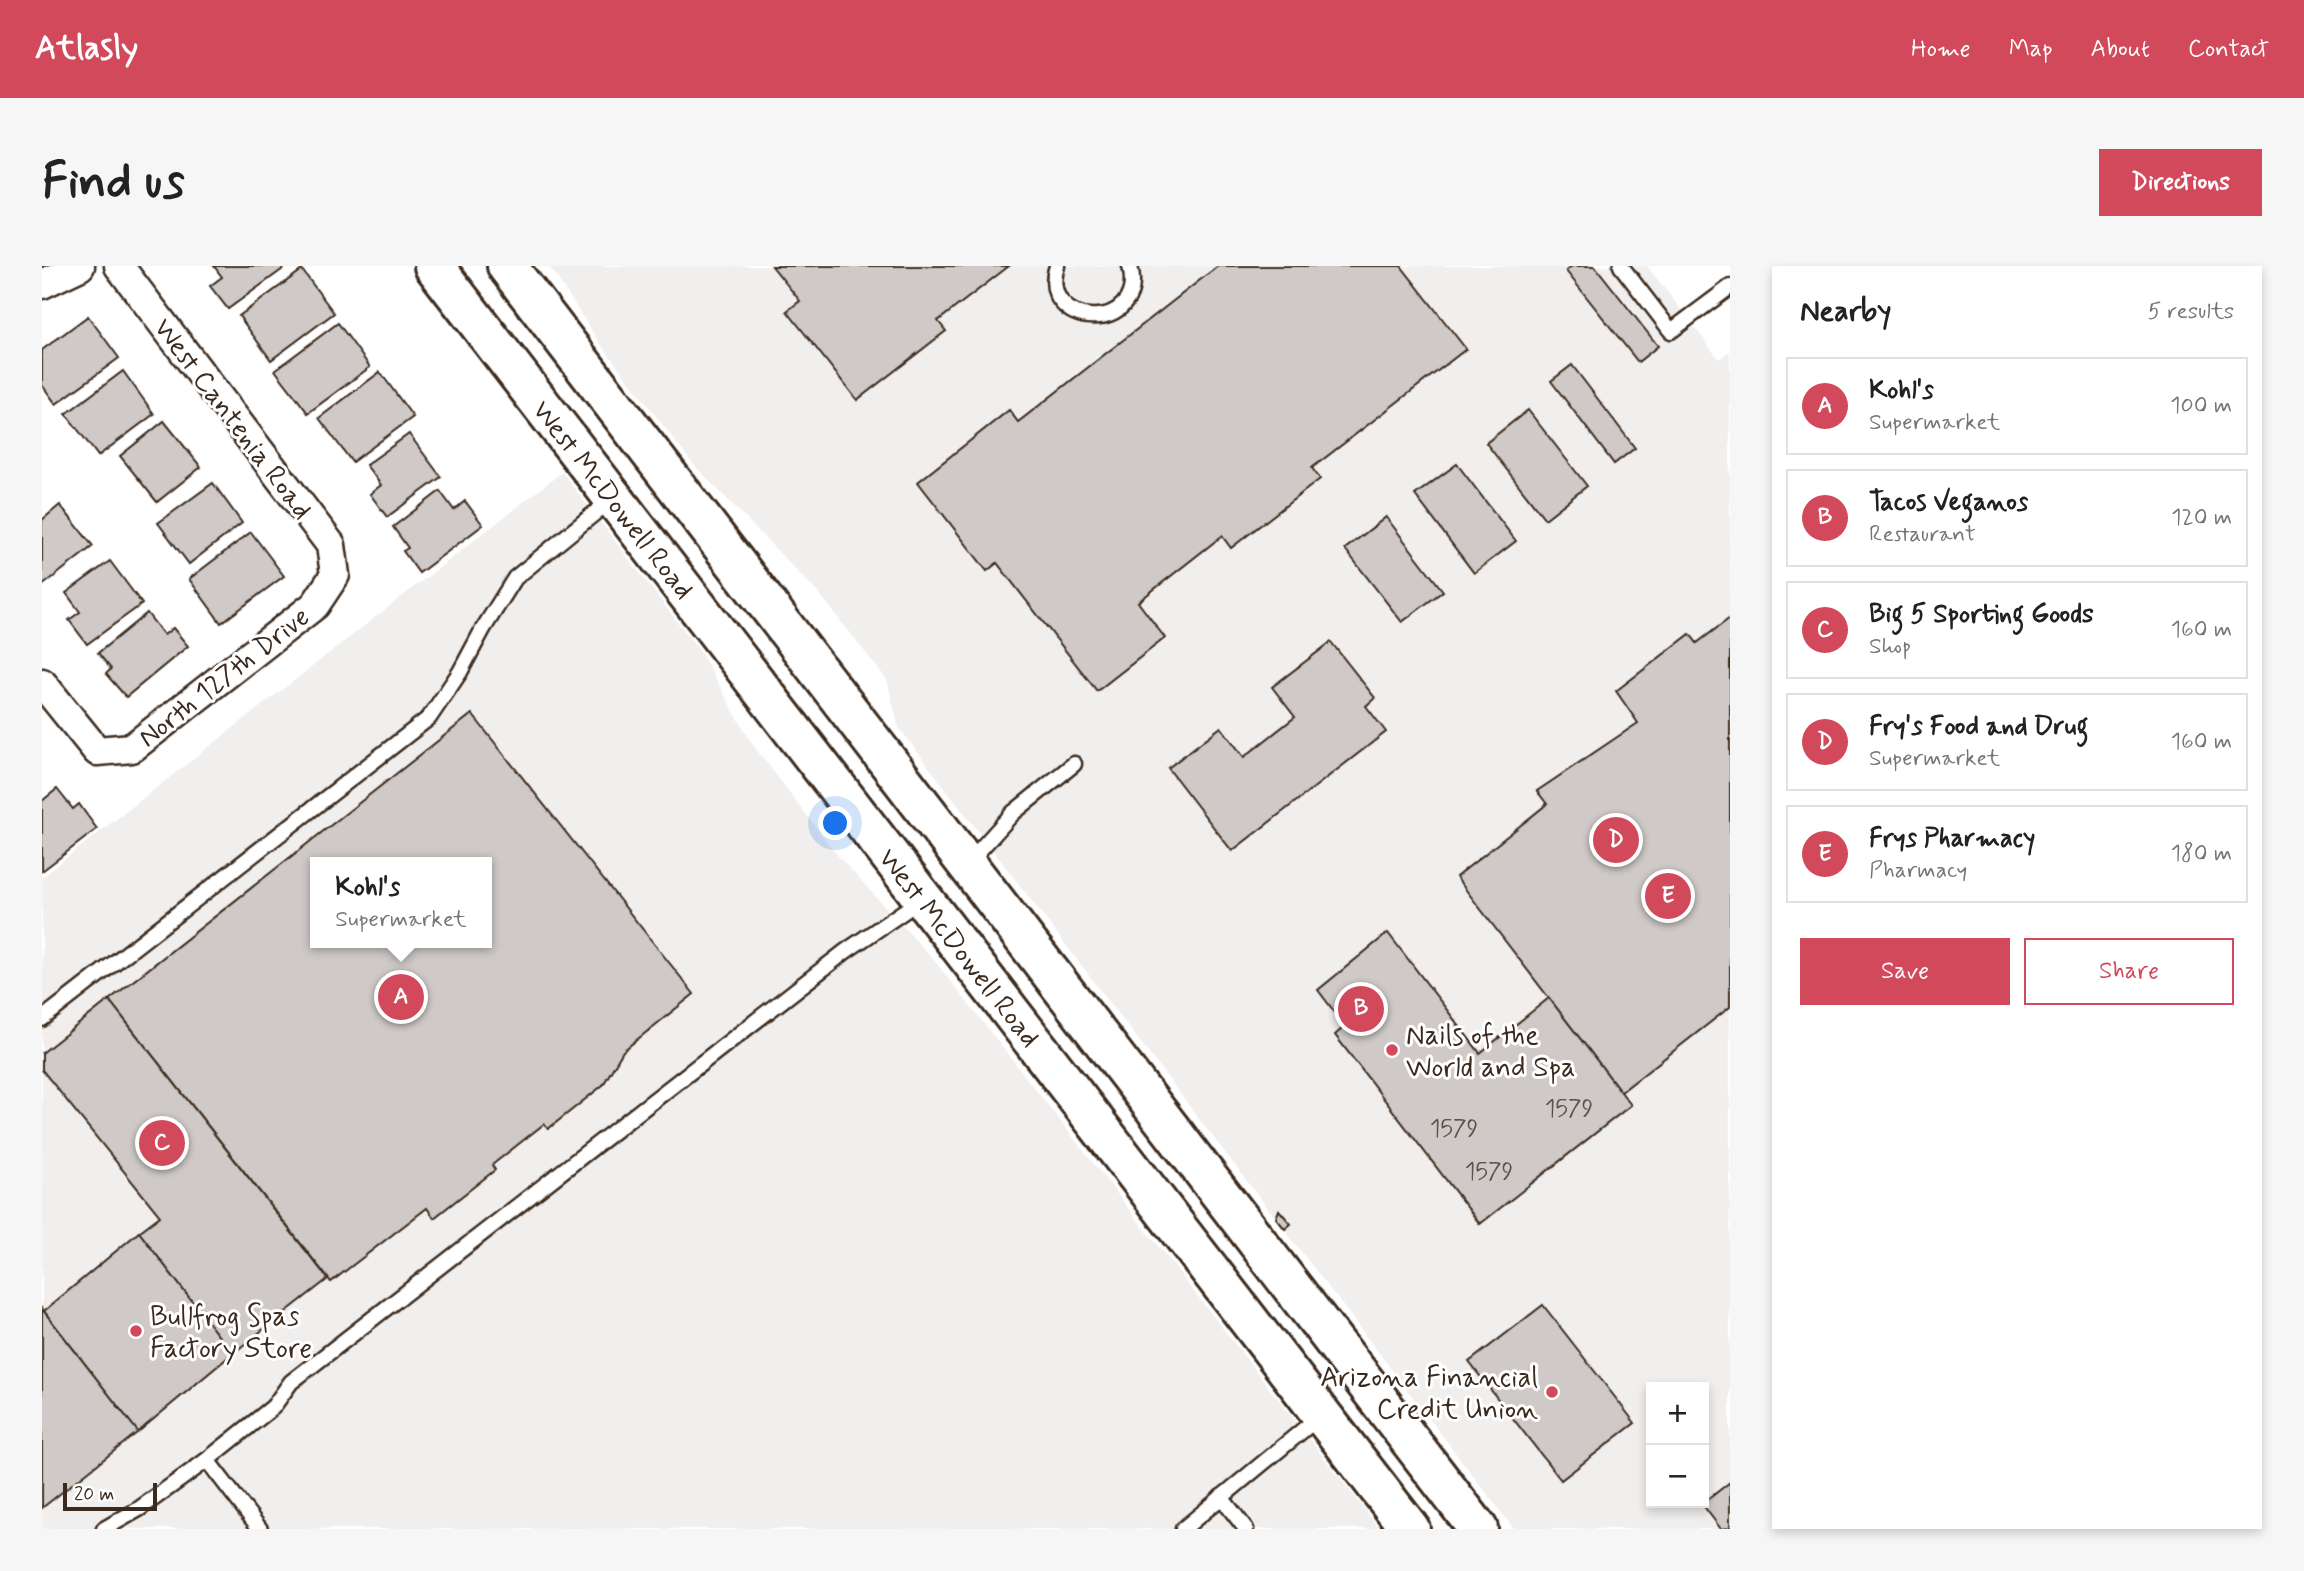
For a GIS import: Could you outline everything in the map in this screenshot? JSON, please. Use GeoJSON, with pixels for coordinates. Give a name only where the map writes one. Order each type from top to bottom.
{"type":"FeatureCollection","features":[{"type":"Feature","properties":{"kind":"main road","name":"West McDowell Road"},"geometry":{"type":"LineString","coordinates":[[434,266],[1410,1529]]}},
{"type":"Feature","properties":{"kind":"main road","name":"West McDowell Road"},"geometry":{"type":"LineString","coordinates":[[507,266],[1478,1529]]}},
{"type":"Feature","properties":{"kind":"main road"},"geometry":{"type":"LineString","coordinates":[[923,898],[966,865]]}},
{"type":"Feature","properties":{"kind":"main road"},"geometry":{"type":"LineString","coordinates":[[1321,1415],[1363,1380]]}},
{"type":"Feature","properties":{"kind":"street"},"geometry":{"type":"LineString","coordinates":[[42,284],[80,266]]}},
{"type":"Feature","properties":{"kind":"street","name":"West Cantenia Road"},"geometry":{"type":"LineString","coordinates":[[119,266],[331,545],[335,575]]}},
{"type":"Feature","properties":{"kind":"street","name":"North 127th Drive"},"geometry":{"type":"LineString","coordinates":[[42,682],[97,751],[132,748],[315,605],[335,575]]}},
{"type":"Feature","properties":{"kind":"lane"},"geometry":{"type":"LineString","coordinates":[[1057,266],[1055,285],[1060,297],[1067,307],[1078,314],[1091,317],[1104,316],[1126,301],[1131,289],[1130,266]]}},
{"type":"Feature","properties":{"kind":"lane"},"geometry":{"type":"LineString","coordinates":[[1621,266],[1671,331],[1730,287]]}},
{"type":"Feature","properties":{"kind":"lane"},"geometry":{"type":"LineString","coordinates":[[42,1019],[429,719],[460,673],[483,629],[515,578],[613,498]]}},
{"type":"Feature","properties":{"kind":"lane"},"geometry":{"type":"LineString","coordinates":[[966,865],[1013,813],[1074,764]]}},
{"type":"Feature","properties":{"kind":"lane"},"geometry":{"type":"LineString","coordinates":[[104,1529],[139,1509],[207,1461],[274,1408],[291,1382],[846,951],[923,898]]}},
{"type":"Feature","properties":{"kind":"lane"},"geometry":{"type":"LineString","coordinates":[[1189,1527],[1221,1497],[1321,1415]]}},
{"type":"Feature","properties":{"kind":"lane"},"geometry":{"type":"LineString","coordinates":[[207,1461],[260,1529]]}},
{"type":"Feature","properties":{"kind":"lane"},"geometry":{"type":"LineString","coordinates":[[1221,1497],[1246,1529]]}},
{"type":"Feature","properties":{"kind":"shaded area"},"geometry":{"type":"Polygon","coordinates":[[[549,266],[1647,266],[1719,359],[1730,351],[1730,1529],[1514,1529],[899,728],[887,680],[821,596],[692,463],[600,343],[549,266]]]}},
{"type":"Feature","properties":{"kind":"shaded area"},"geometry":{"type":"Polygon","coordinates":[[[562,472],[699,650],[753,745],[838,856],[934,960],[1380,1529],[42,1529],[42,877],[562,472]]]}},
{"type":"Feature","properties":{"kind":"building"},"geometry":{"type":"Polygon","coordinates":[[[214,266],[281,266],[283,269],[228,309],[210,286],[222,277],[214,266]]]}},
{"type":"Feature","properties":{"kind":"building"},"geometry":{"type":"Polygon","coordinates":[[[772,266],[1009,266],[938,321],[946,331],[857,400],[787,311],[800,301],[772,266]]]}},
{"type":"Feature","properties":{"kind":"building"},"geometry":{"type":"Polygon","coordinates":[[[1218,266],[1401,266],[1466,349],[1312,468],[1320,479],[1231,548],[1222,536],[1138,602],[1165,638],[1097,691],[997,563],[987,571],[918,482],[1009,410],[1018,422],[1218,266]]]}},
{"type":"Feature","properties":{"kind":"building"},"geometry":{"type":"Polygon","coordinates":[[[1572,266],[1595,266],[1658,346],[1638,362],[1566,271],[1572,266]]]}},
{"type":"Feature","properties":{"kind":"building"},"geometry":{"type":"Polygon","coordinates":[[[302,270],[334,313],[271,360],[239,316],[302,270]]]}},
{"type":"Feature","properties":{"kind":"building"},"geometry":{"type":"Polygon","coordinates":[[[88,316],[119,358],[56,404],[42,385],[42,350],[88,316]]]}},
{"type":"Feature","properties":{"kind":"building"},"geometry":{"type":"Polygon","coordinates":[[[338,323],[370,367],[308,413],[275,370],[338,323]]]}},
{"type":"Feature","properties":{"kind":"building"},"geometry":{"type":"Polygon","coordinates":[[[1572,365],[1635,448],[1614,464],[1551,381],[1572,365]]]}},
{"type":"Feature","properties":{"kind":"building"},"geometry":{"type":"Polygon","coordinates":[[[123,371],[154,414],[98,456],[66,414],[123,371]]]}},
{"type":"Feature","properties":{"kind":"building"},"geometry":{"type":"Polygon","coordinates":[[[380,372],[413,417],[352,462],[319,418],[380,372]]]}},
{"type":"Feature","properties":{"kind":"building"},"geometry":{"type":"Polygon","coordinates":[[[1528,410],[1587,486],[1545,519],[1486,443],[1528,410]]]}},
{"type":"Feature","properties":{"kind":"building"},"geometry":{"type":"Polygon","coordinates":[[[164,421],[201,467],[157,502],[120,456],[164,421]]]}},
{"type":"Feature","properties":{"kind":"building"},"geometry":{"type":"Polygon","coordinates":[[[409,434],[441,477],[387,517],[370,494],[381,485],[366,465],[409,434]]]}},
{"type":"Feature","properties":{"kind":"building"},"geometry":{"type":"Polygon","coordinates":[[[1457,464],[1516,541],[1474,573],[1415,495],[1457,464]]]}},
{"type":"Feature","properties":{"kind":"building"},"geometry":{"type":"Polygon","coordinates":[[[213,483],[242,523],[189,564],[158,523],[213,483]]]}},
{"type":"Feature","properties":{"kind":"building"},"geometry":{"type":"Polygon","coordinates":[[[440,491],[454,510],[465,501],[483,525],[419,573],[403,551],[408,548],[393,527],[440,491]]]}},
{"type":"Feature","properties":{"kind":"building"},"geometry":{"type":"Polygon","coordinates":[[[60,505],[93,546],[42,586],[42,520],[60,505]]]}},
{"type":"Feature","properties":{"kind":"building"},"geometry":{"type":"Polygon","coordinates":[[[1386,517],[1443,591],[1402,622],[1345,549],[1386,517]]]}},
{"type":"Feature","properties":{"kind":"building"},"geometry":{"type":"Polygon","coordinates":[[[251,532],[284,576],[221,623],[189,579],[251,532]]]}},
{"type":"Feature","properties":{"kind":"building"},"geometry":{"type":"Polygon","coordinates":[[[110,561],[142,604],[87,644],[69,620],[80,612],[66,593],[110,561]]]}},
{"type":"Feature","properties":{"kind":"building"},"geometry":{"type":"Polygon","coordinates":[[[147,613],[164,635],[173,628],[188,646],[126,697],[106,674],[111,669],[98,653],[147,613]]]}},
{"type":"Feature","properties":{"kind":"building"},"geometry":{"type":"Polygon","coordinates":[[[1730,618],[1730,1007],[1621,1092],[1456,877],[1547,804],[1537,791],[1638,723],[1616,691],[1690,634],[1697,643],[1730,618]]]}},
{"type":"Feature","properties":{"kind":"building"},"geometry":{"type":"Polygon","coordinates":[[[1331,642],[1375,698],[1366,706],[1386,732],[1232,851],[1168,768],[1221,727],[1244,757],[1295,717],[1272,687],[1331,642]]]}},
{"type":"Feature","properties":{"kind":"building"},"geometry":{"type":"Polygon","coordinates":[[[472,714],[694,994],[623,1051],[603,1085],[548,1129],[544,1124],[492,1165],[495,1170],[434,1218],[427,1208],[331,1282],[109,1000],[472,714]]]}},
{"type":"Feature","properties":{"kind":"building"},"geometry":{"type":"Polygon","coordinates":[[[57,789],[73,809],[79,804],[97,829],[42,871],[42,801],[57,789]]]}},
{"type":"Feature","properties":{"kind":"building"},"geometry":{"type":"Polygon","coordinates":[[[1388,933],[1480,1053],[1549,998],[1631,1105],[1480,1224],[1335,1035],[1345,1026],[1318,990],[1388,933]]]}},
{"type":"Feature","properties":{"kind":"building"},"geometry":{"type":"Polygon","coordinates":[[[109,1000],[328,1279],[232,1354],[139,1232],[160,1216],[42,1070],[42,1053],[109,1000]]]}},
{"type":"Feature","properties":{"kind":"building"},"geometry":{"type":"Polygon","coordinates":[[[1279,1210],[1291,1224],[1285,1229],[1276,1218],[1279,1210]]]}},
{"type":"Feature","properties":{"kind":"building"},"geometry":{"type":"Polygon","coordinates":[[[139,1232],[232,1354],[138,1432],[44,1311],[139,1232]]]}},
{"type":"Feature","properties":{"kind":"building","name":"Arizona Financial Credit Union"},"geometry":{"type":"Polygon","coordinates":[[[1543,1305],[1635,1423],[1561,1480],[1469,1362],[1543,1305]]]}},
{"type":"Feature","properties":{"kind":"building"},"geometry":{"type":"Polygon","coordinates":[[[42,1309],[138,1432],[42,1508],[42,1309]]]}},
{"type":"Feature","properties":{"kind":"building"},"geometry":{"type":"Polygon","coordinates":[[[1730,1482],[1730,1528],[1721,1529],[1705,1508],[1709,1508],[1709,1498],[1730,1482]]]}},
{"type":"Feature","properties":{"kind":"place","name":"Fry's Food and Drug"},"geometry":{"type":"Point","coordinates":[1616,840]}},
{"type":"Feature","properties":{"kind":"place","name":"Frys Pharmacy"},"geometry":{"type":"Point","coordinates":[1668,896]}},
{"type":"Feature","properties":{"kind":"place","name":"Kohl's"},"geometry":{"type":"Point","coordinates":[401,997]}},
{"type":"Feature","properties":{"kind":"place","name":"Tacos Veganos"},"geometry":{"type":"Point","coordinates":[1361,1009]}},
{"type":"Feature","properties":{"kind":"place","name":"Nails of the World and Spa"},"geometry":{"type":"Point","coordinates":[1392,1050]}},
{"type":"Feature","properties":{"kind":"place","name":"Big 5 Sporting Goods"},"geometry":{"type":"Point","coordinates":[162,1143]}},
{"type":"Feature","properties":{"kind":"place","name":"Bullfrog Spas Factory Store"},"geometry":{"type":"Point","coordinates":[136,1331]}},
{"type":"Feature","properties":{"kind":"place","name":"Arizona Financial Credit Union"},"geometry":{"type":"Point","coordinates":[1552,1392]}}]}
